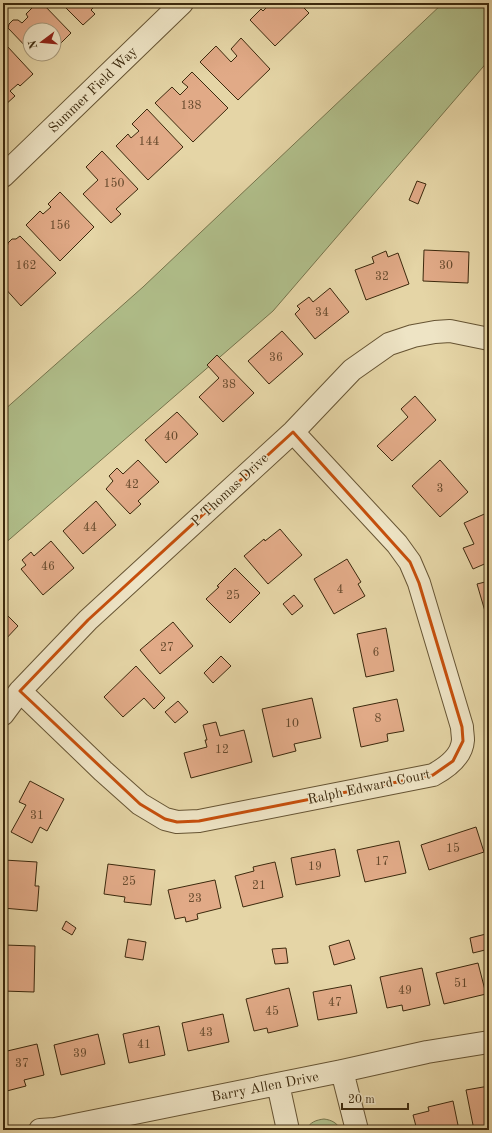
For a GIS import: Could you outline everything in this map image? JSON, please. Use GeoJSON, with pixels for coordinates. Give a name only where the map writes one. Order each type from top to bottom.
{"type":"FeatureCollection","features":[{"type":"Feature","properties":{"kind":"street","name":"Summer Field Way"},"geometry":{"type":"LineString","coordinates":[[3,176],[182,3]]}},
{"type":"Feature","properties":{"kind":"street","name":"P Thomas Drive"},"geometry":{"type":"LineString","coordinates":[[3,714],[20,691],[88,620],[293,432],[352,370],[389,344],[413,336],[450,331],[489,339]]}},
{"type":"Feature","properties":{"kind":"street","name":"Ralph Edward Court"},"geometry":{"type":"LineString","coordinates":[[20,691],[103,771],[140,804],[165,819],[177,822],[207,819],[433,775],[442,770],[452,761],[463,741],[462,727],[419,583],[410,562],[397,544],[293,432]]}},
{"type":"Feature","properties":{"kind":"street","name":"Barry Allen Drive"},"geometry":{"type":"LineString","coordinates":[[40,1130],[56,1129],[342,1071],[427,1052],[489,1042]]}},
{"type":"Feature","properties":{"kind":"street"},"geometry":{"type":"LineString","coordinates":[[342,1071],[357,1130]]}},
{"type":"Feature","properties":{"kind":"street"},"geometry":{"type":"LineString","coordinates":[[278,1084],[288,1130]]}},
{"type":"Feature","properties":{"kind":"highlighted area"},"geometry":{"type":"Polygon","coordinates":[[[293,432],[410,562],[419,583],[462,727],[463,741],[453,761],[433,775],[199,821],[177,822],[165,819],[140,804],[20,691],[88,620],[293,432]]]}},
{"type":"Feature","properties":{"kind":"green space"},"geometry":{"type":"Polygon","coordinates":[[[443,3],[489,3],[489,60],[273,311],[3,545],[3,411],[143,287],[443,3]]]}},
{"type":"Feature","properties":{"kind":"green space"},"geometry":{"type":"Polygon","coordinates":[[[324,1119],[334,1122],[341,1130],[306,1130],[309,1125],[318,1120],[324,1119]]]}},
{"type":"Feature","properties":{"kind":"building"},"geometry":{"type":"Polygon","coordinates":[[[37,3],[42,3],[60,22],[23,22],[28,17],[26,14],[37,3]]]}},
{"type":"Feature","properties":{"kind":"building"},"geometry":{"type":"Polygon","coordinates":[[[61,3],[98,3],[91,10],[95,14],[83,25],[61,3]]]}},
{"type":"Feature","properties":{"kind":"building"},"geometry":{"type":"Polygon","coordinates":[[[271,3],[299,3],[309,13],[275,46],[250,20],[261,9],[263,11],[271,3]]]}},
{"type":"Feature","properties":{"kind":"building"},"geometry":{"type":"Polygon","coordinates":[[[13,20],[18,20],[22,23],[22,43],[8,28],[9,24],[13,20]]]}},
{"type":"Feature","properties":{"kind":"building"},"geometry":{"type":"Polygon","coordinates":[[[62,24],[71,33],[62,42],[62,24]]]}},
{"type":"Feature","properties":{"kind":"building"},"geometry":{"type":"Polygon","coordinates":[[[241,38],[270,69],[238,100],[200,62],[216,46],[231,62],[237,56],[231,49],[241,38]]]}},
{"type":"Feature","properties":{"kind":"building"},"geometry":{"type":"Polygon","coordinates":[[[7,46],[33,74],[20,86],[18,84],[10,91],[15,96],[4,106],[3,50],[7,46]]]}},
{"type":"Feature","properties":{"kind":"building"},"geometry":{"type":"Polygon","coordinates":[[[192,72],[228,108],[193,142],[155,103],[172,87],[180,95],[188,87],[182,82],[192,72]]]}},
{"type":"Feature","properties":{"kind":"building"},"geometry":{"type":"Polygon","coordinates":[[[147,109],[183,147],[148,180],[116,146],[128,134],[131,138],[139,131],[132,124],[147,109]]]}},
{"type":"Feature","properties":{"kind":"building"},"geometry":{"type":"Polygon","coordinates":[[[102,151],[138,189],[116,209],[121,214],[111,223],[83,194],[98,180],[86,167],[102,151]]]}},
{"type":"Feature","properties":{"kind":"building"},"geometry":{"type":"Polygon","coordinates":[[[417,181],[426,184],[418,204],[409,200],[417,181]]]}},
{"type":"Feature","properties":{"kind":"building"},"geometry":{"type":"Polygon","coordinates":[[[60,192],[94,227],[60,261],[26,225],[40,211],[43,214],[51,207],[48,204],[60,192]]]}},
{"type":"Feature","properties":{"kind":"building"},"geometry":{"type":"Polygon","coordinates":[[[20,236],[56,273],[21,306],[3,286],[3,259],[8,254],[4,250],[7,248],[8,243],[12,239],[16,239],[20,236]]]}},
{"type":"Feature","properties":{"kind":"building"},"geometry":{"type":"Polygon","coordinates":[[[424,250],[469,252],[468,283],[423,281],[424,250]]]}},
{"type":"Feature","properties":{"kind":"building"},"geometry":{"type":"Polygon","coordinates":[[[386,251],[388,257],[398,253],[409,284],[366,300],[355,270],[374,263],[372,257],[386,251]]]}},
{"type":"Feature","properties":{"kind":"building"},"geometry":{"type":"Polygon","coordinates":[[[330,288],[349,312],[315,339],[295,314],[300,309],[297,306],[309,297],[313,302],[330,288]]]}},
{"type":"Feature","properties":{"kind":"building"},"geometry":{"type":"Polygon","coordinates":[[[282,331],[303,354],[269,384],[248,361],[282,331]]]}},
{"type":"Feature","properties":{"kind":"building"},"geometry":{"type":"Polygon","coordinates":[[[217,355],[254,393],[223,422],[199,397],[219,378],[207,365],[217,355]]]}},
{"type":"Feature","properties":{"kind":"building"},"geometry":{"type":"Polygon","coordinates":[[[415,396],[436,420],[392,461],[377,446],[408,417],[401,409],[415,396]]]}},
{"type":"Feature","properties":{"kind":"building"},"geometry":{"type":"Polygon","coordinates":[[[177,412],[198,434],[166,463],[145,440],[177,412]]]}},
{"type":"Feature","properties":{"kind":"building"},"geometry":{"type":"Polygon","coordinates":[[[138,460],[159,482],[138,501],[141,504],[130,514],[106,489],[113,481],[109,476],[117,468],[123,474],[138,460]]]}},
{"type":"Feature","properties":{"kind":"building"},"geometry":{"type":"Polygon","coordinates":[[[440,460],[468,492],[440,517],[412,486],[440,460]]]}},
{"type":"Feature","properties":{"kind":"building"},"geometry":{"type":"Polygon","coordinates":[[[96,501],[116,525],[83,554],[63,531],[96,501]]]}},
{"type":"Feature","properties":{"kind":"building"},"geometry":{"type":"Polygon","coordinates":[[[489,512],[489,562],[473,569],[463,548],[474,544],[464,523],[489,512]]]}},
{"type":"Feature","properties":{"kind":"building"},"geometry":{"type":"Polygon","coordinates":[[[280,529],[302,555],[268,584],[244,556],[264,539],[265,541],[280,529]]]}},
{"type":"Feature","properties":{"kind":"building"},"geometry":{"type":"Polygon","coordinates":[[[51,541],[74,568],[43,595],[21,569],[26,565],[22,560],[31,552],[34,556],[51,541]]]}},
{"type":"Feature","properties":{"kind":"building"},"geometry":{"type":"Polygon","coordinates":[[[347,559],[361,582],[358,584],[365,596],[334,614],[314,579],[347,559]]]}},
{"type":"Feature","properties":{"kind":"building"},"geometry":{"type":"Polygon","coordinates":[[[235,568],[260,593],[230,623],[206,599],[219,587],[217,586],[235,568]]]}},
{"type":"Feature","properties":{"kind":"building"},"geometry":{"type":"Polygon","coordinates":[[[489,581],[489,625],[477,584],[489,581]]]}},
{"type":"Feature","properties":{"kind":"building"},"geometry":{"type":"Polygon","coordinates":[[[294,595],[303,606],[292,615],[283,604],[294,595]]]}},
{"type":"Feature","properties":{"kind":"building"},"geometry":{"type":"Polygon","coordinates":[[[3,611],[18,626],[3,642],[3,611]]]}},
{"type":"Feature","properties":{"kind":"building"},"geometry":{"type":"Polygon","coordinates":[[[173,622],[193,646],[160,674],[140,650],[173,622]]]}},
{"type":"Feature","properties":{"kind":"building"},"geometry":{"type":"Polygon","coordinates":[[[386,628],[394,671],[366,677],[357,634],[386,628]]]}},
{"type":"Feature","properties":{"kind":"building"},"geometry":{"type":"Polygon","coordinates":[[[221,656],[231,666],[213,683],[204,673],[221,656]]]}},
{"type":"Feature","properties":{"kind":"building"},"geometry":{"type":"Polygon","coordinates":[[[136,666],[165,698],[154,709],[144,698],[123,717],[104,697],[136,666]]]}},
{"type":"Feature","properties":{"kind":"building"},"geometry":{"type":"Polygon","coordinates":[[[312,698],[321,738],[294,744],[296,751],[273,757],[262,709],[312,698]]]}},
{"type":"Feature","properties":{"kind":"building"},"geometry":{"type":"Polygon","coordinates":[[[397,699],[404,731],[387,734],[388,741],[361,747],[353,708],[397,699]]]}},
{"type":"Feature","properties":{"kind":"building"},"geometry":{"type":"Polygon","coordinates":[[[178,701],[188,712],[175,723],[165,712],[178,701]]]}},
{"type":"Feature","properties":{"kind":"building"},"geometry":{"type":"Polygon","coordinates":[[[216,722],[220,736],[244,730],[252,762],[191,778],[184,753],[207,747],[205,740],[207,740],[203,725],[216,722]]]}},
{"type":"Feature","properties":{"kind":"building"},"geometry":{"type":"Polygon","coordinates":[[[30,781],[64,799],[47,831],[40,827],[32,843],[11,832],[26,805],[19,802],[30,781]]]}},
{"type":"Feature","properties":{"kind":"building"},"geometry":{"type":"Polygon","coordinates":[[[476,827],[484,852],[429,870],[421,845],[476,827]]]}},
{"type":"Feature","properties":{"kind":"building"},"geometry":{"type":"Polygon","coordinates":[[[399,841],[406,873],[365,882],[357,850],[399,841]]]}},
{"type":"Feature","properties":{"kind":"building"},"geometry":{"type":"Polygon","coordinates":[[[335,849],[340,876],[296,885],[291,858],[335,849]]]}},
{"type":"Feature","properties":{"kind":"building"},"geometry":{"type":"Polygon","coordinates":[[[4,860],[37,862],[35,886],[39,886],[37,911],[3,908],[4,860]]]}},
{"type":"Feature","properties":{"kind":"building"},"geometry":{"type":"Polygon","coordinates":[[[275,862],[283,897],[243,907],[235,876],[254,871],[253,867],[275,862]]]}},
{"type":"Feature","properties":{"kind":"building"},"geometry":{"type":"Polygon","coordinates":[[[108,864],[155,870],[151,905],[124,902],[125,897],[104,894],[108,864]]]}},
{"type":"Feature","properties":{"kind":"building"},"geometry":{"type":"Polygon","coordinates":[[[215,880],[221,908],[197,914],[198,919],[186,922],[185,917],[175,919],[168,890],[215,880]]]}},
{"type":"Feature","properties":{"kind":"building"},"geometry":{"type":"Polygon","coordinates":[[[66,921],[76,928],[72,935],[62,929],[66,921]]]}},
{"type":"Feature","properties":{"kind":"building"},"geometry":{"type":"Polygon","coordinates":[[[486,934],[489,949],[473,953],[470,938],[486,934]]]}},
{"type":"Feature","properties":{"kind":"building"},"geometry":{"type":"Polygon","coordinates":[[[128,939],[146,942],[143,960],[125,957],[128,939]]]}},
{"type":"Feature","properties":{"kind":"building"},"geometry":{"type":"Polygon","coordinates":[[[349,940],[355,959],[334,965],[329,946],[349,940]]]}},
{"type":"Feature","properties":{"kind":"building"},"geometry":{"type":"Polygon","coordinates":[[[4,945],[35,946],[34,992],[3,991],[4,945]]]}},
{"type":"Feature","properties":{"kind":"building"},"geometry":{"type":"Polygon","coordinates":[[[286,948],[288,963],[275,964],[272,949],[286,948]]]}},
{"type":"Feature","properties":{"kind":"building"},"geometry":{"type":"Polygon","coordinates":[[[478,963],[486,994],[444,1004],[436,973],[478,963]]]}},
{"type":"Feature","properties":{"kind":"building"},"geometry":{"type":"Polygon","coordinates":[[[422,968],[430,1005],[403,1011],[402,1005],[387,1008],[380,977],[422,968]]]}},
{"type":"Feature","properties":{"kind":"building"},"geometry":{"type":"Polygon","coordinates":[[[351,985],[357,1013],[318,1020],[313,992],[351,985]]]}},
{"type":"Feature","properties":{"kind":"building"},"geometry":{"type":"Polygon","coordinates":[[[289,988],[298,1026],[268,1033],[267,1028],[254,1031],[246,999],[289,988]]]}},
{"type":"Feature","properties":{"kind":"building"},"geometry":{"type":"Polygon","coordinates":[[[223,1014],[229,1042],[188,1051],[182,1023],[223,1014]]]}},
{"type":"Feature","properties":{"kind":"building"},"geometry":{"type":"Polygon","coordinates":[[[159,1026],[165,1055],[129,1063],[123,1034],[159,1026]]]}},
{"type":"Feature","properties":{"kind":"building"},"geometry":{"type":"Polygon","coordinates":[[[98,1034],[105,1064],[61,1075],[54,1045],[98,1034]]]}},
{"type":"Feature","properties":{"kind":"building"},"geometry":{"type":"Polygon","coordinates":[[[37,1044],[44,1075],[24,1080],[26,1086],[3,1092],[3,1052],[37,1044]]]}},
{"type":"Feature","properties":{"kind":"building"},"geometry":{"type":"Polygon","coordinates":[[[489,1086],[489,1130],[474,1130],[466,1090],[489,1086]]]}},
{"type":"Feature","properties":{"kind":"building"},"geometry":{"type":"Polygon","coordinates":[[[453,1101],[459,1130],[417,1130],[413,1115],[429,1111],[428,1107],[453,1101]]]}}]}
